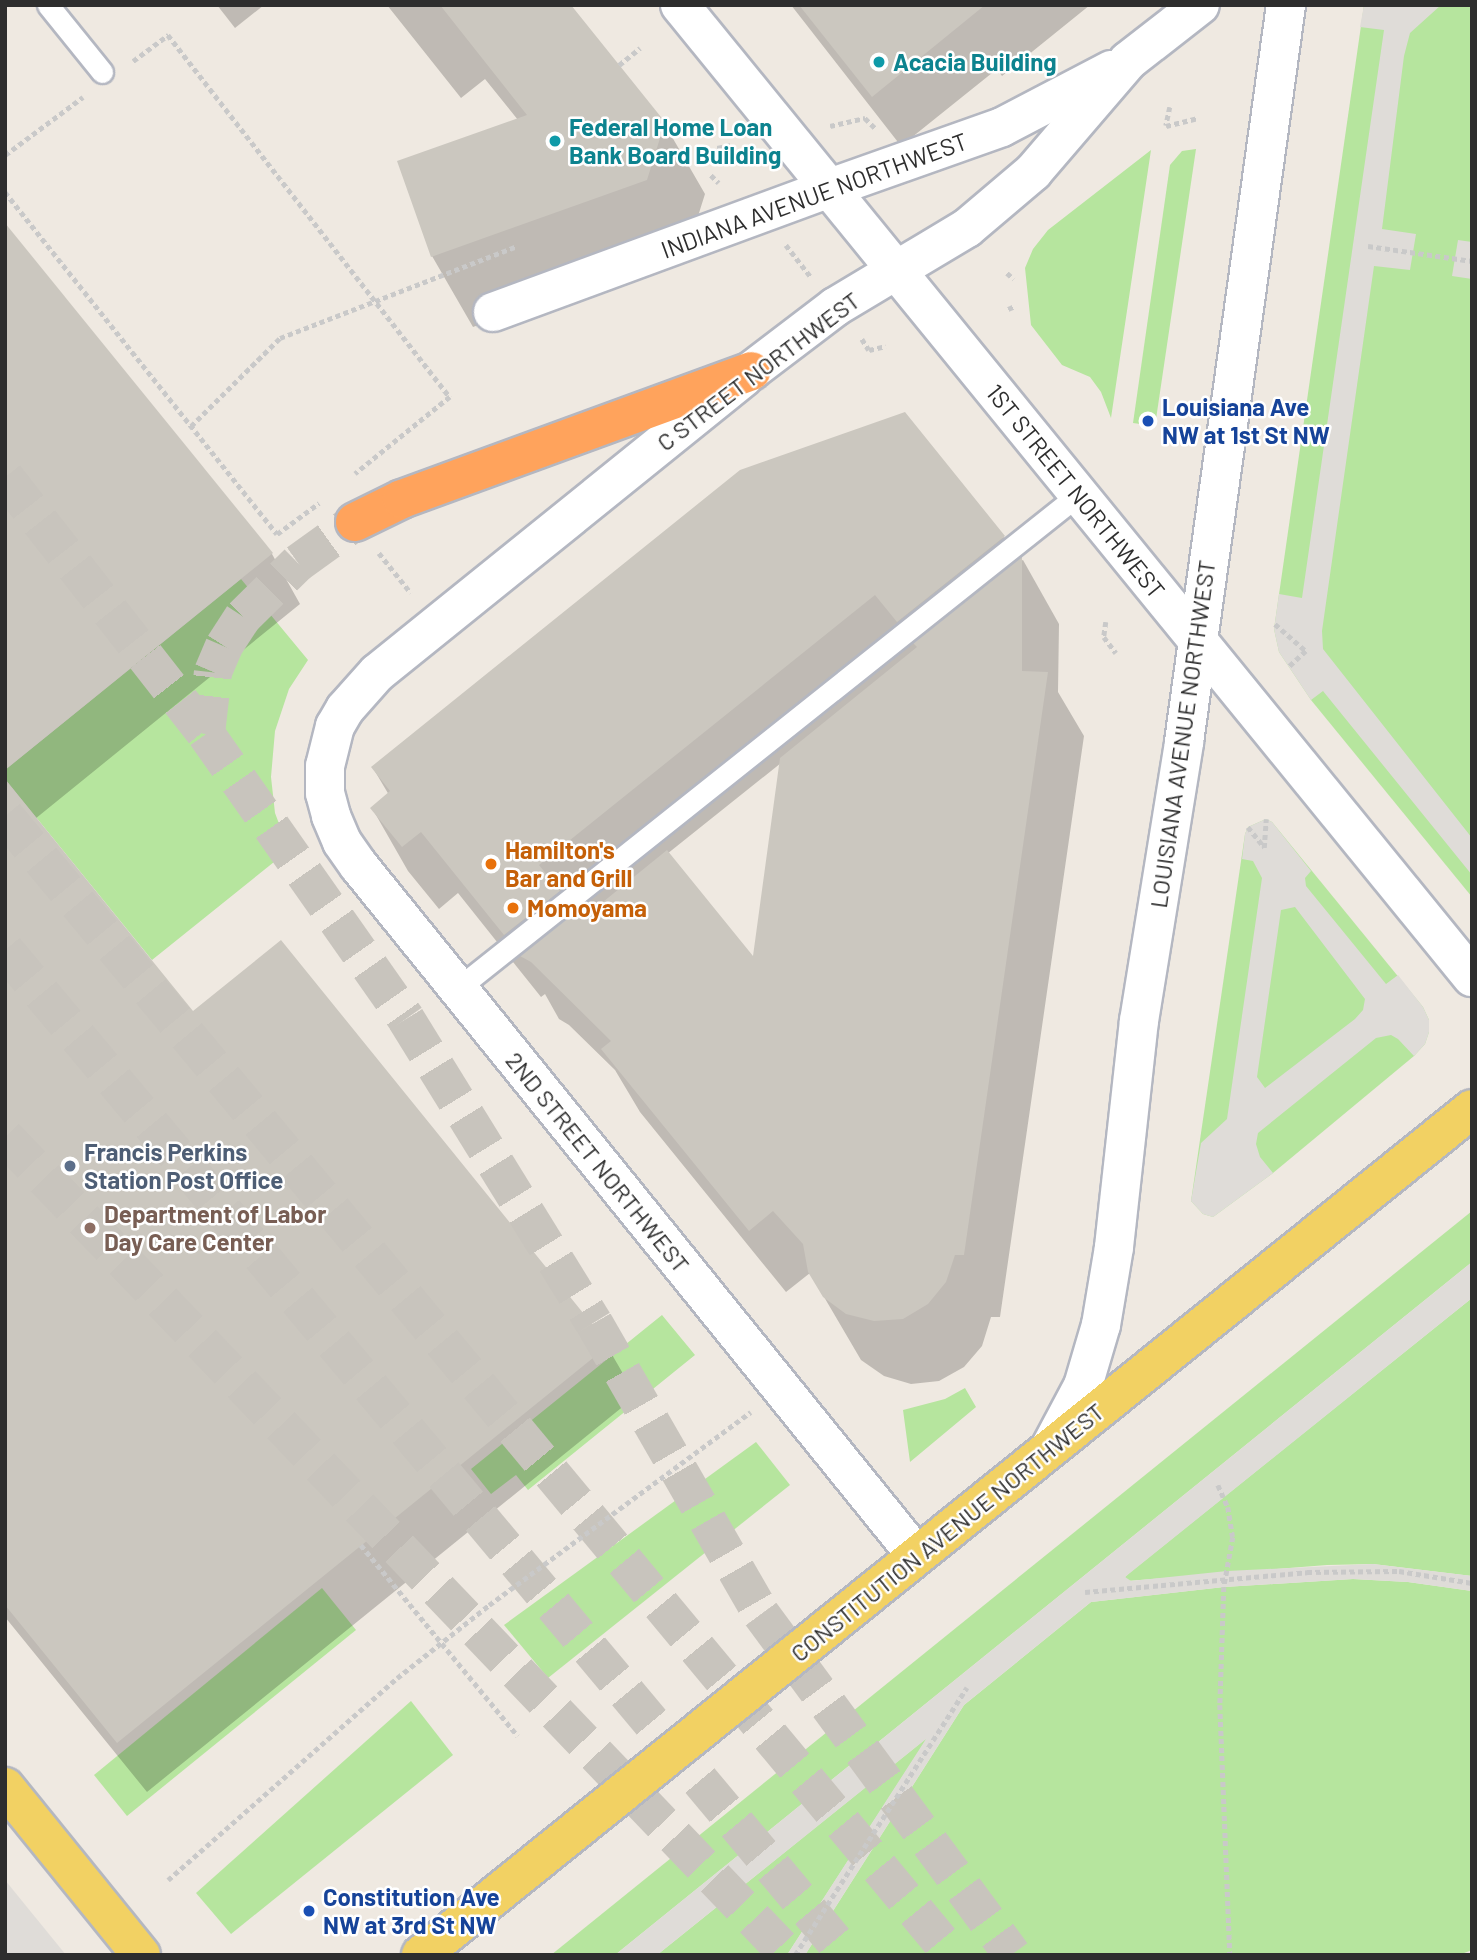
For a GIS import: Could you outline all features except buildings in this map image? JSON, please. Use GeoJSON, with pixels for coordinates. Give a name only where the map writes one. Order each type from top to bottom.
{"type":"FeatureCollection","features":[{"type":"Feature","properties":{"kind":"highway"},"geometry":{"type":"LineString","coordinates":[[364,533],[402,499],[751,371]]}},
{"type":"Feature","properties":{"kind":"main road","name":"CONSTITUTION AVENUE NORTHWEST"},"geometry":{"type":"LineString","coordinates":[[421,1955],[1048,1453],[1472,1109]]}},
{"type":"Feature","properties":{"kind":"main road"},"geometry":{"type":"LineString","coordinates":[[5,1787],[141,1955]]}},
{"type":"Feature","properties":{"kind":"street","name":"1ST STREET NORTHWEST"},"geometry":{"type":"LineString","coordinates":[[680,5],[1472,977]]}},
{"type":"Feature","properties":{"kind":"street","name":"C STREET NORTHWEST"},"geometry":{"type":"LineString","coordinates":[[328,748],[345,709],[377,673],[751,371],[835,307],[967,228],[1033,173],[1128,61],[1200,5]]}},
{"type":"Feature","properties":{"kind":"street","name":"LOUISIANA AVENUE NORTHWEST"},"geometry":{"type":"LineString","coordinates":[[1048,1453],[1067,1422],[1083,1386],[1101,1325],[1114,1247],[1139,1021],[1197,640],[1286,5]]}},
{"type":"Feature","properties":{"kind":"street","name":"INDIANA AVENUE NORTHWEST"},"geometry":{"type":"LineString","coordinates":[[493,312],[1002,127],[1128,61]]}},
{"type":"Feature","properties":{"kind":"street","name":"2ND STREET NORTHWEST"},"geometry":{"type":"LineString","coordinates":[[328,748],[326,793],[331,816],[342,842],[457,989],[917,1556]]}},
{"type":"Feature","properties":{"kind":"lane"},"geometry":{"type":"LineString","coordinates":[[48,5],[102,72]]}},
{"type":"Feature","properties":{"kind":"lane"},"geometry":{"type":"LineString","coordinates":[[457,989],[1079,494]]}},
{"type":"Feature","properties":{"kind":"path"},"geometry":{"type":"LineString","coordinates":[[124,67],[167,35],[450,397],[353,475]]}},
{"type":"Feature","properties":{"kind":"path"},"geometry":{"type":"LineString","coordinates":[[619,65],[639,48]]}},
{"type":"Feature","properties":{"kind":"path"},"geometry":{"type":"LineString","coordinates":[[5,155],[92,91]]}},
{"type":"Feature","properties":{"kind":"path"},"geometry":{"type":"LineString","coordinates":[[1170,107],[1166,126],[1197,118]]}},
{"type":"Feature","properties":{"kind":"path"},"geometry":{"type":"LineString","coordinates":[[829,126],[865,117],[880,134]]}},
{"type":"Feature","properties":{"kind":"path"},"geometry":{"type":"LineString","coordinates":[[717,148],[731,145]]}},
{"type":"Feature","properties":{"kind":"path"},"geometry":{"type":"LineString","coordinates":[[711,176],[719,183]]}},
{"type":"Feature","properties":{"kind":"path"},"geometry":{"type":"LineString","coordinates":[[5,192],[277,534],[320,501]]}},
{"type":"Feature","properties":{"kind":"path"},"geometry":{"type":"LineString","coordinates":[[784,243],[816,283]]}},
{"type":"Feature","properties":{"kind":"path"},"geometry":{"type":"LineString","coordinates":[[1368,246],[1472,261]]}},
{"type":"Feature","properties":{"kind":"path"},"geometry":{"type":"LineString","coordinates":[[191,426],[280,338],[515,247]]}},
{"type":"Feature","properties":{"kind":"path"},"geometry":{"type":"LineString","coordinates":[[1007,273],[1014,279]]}},
{"type":"Feature","properties":{"kind":"path"},"geometry":{"type":"LineString","coordinates":[[1008,309],[1015,306]]}},
{"type":"Feature","properties":{"kind":"path"},"geometry":{"type":"LineString","coordinates":[[861,339],[869,350],[886,345]]}},
{"type":"Feature","properties":{"kind":"path"},"geometry":{"type":"LineString","coordinates":[[364,533],[414,597]]}},
{"type":"Feature","properties":{"kind":"path"},"geometry":{"type":"LineString","coordinates":[[1106,622],[1104,637],[1116,653]]}},
{"type":"Feature","properties":{"kind":"path"},"geometry":{"type":"LineString","coordinates":[[1275,624],[1306,651],[1288,668]]}},
{"type":"Feature","properties":{"kind":"path"},"geometry":{"type":"LineString","coordinates":[[1248,827],[1264,848],[1266,819]]}},
{"type":"Feature","properties":{"kind":"path"},"geometry":{"type":"LineString","coordinates":[[168,1880],[397,1678],[753,1411]]}},
{"type":"Feature","properties":{"kind":"path"},"geometry":{"type":"LineString","coordinates":[[1218,1485],[1228,1507],[1233,1537],[1225,1580],[1220,1706],[1230,1955]]}},
{"type":"Feature","properties":{"kind":"path"},"geometry":{"type":"LineString","coordinates":[[361,1545],[519,1736]]}},
{"type":"Feature","properties":{"kind":"path"},"geometry":{"type":"LineString","coordinates":[[1085,1592],[1307,1572],[1399,1572],[1472,1583]]}},
{"type":"Feature","properties":{"kind":"path"},"geometry":{"type":"LineString","coordinates":[[795,1955],[967,1687]]}},
{"type":"Feature","properties":{"kind":"green space"},"geometry":{"type":"Polygon","coordinates":[[[1364,5],[1472,5],[1472,897],[1311,700],[1279,652],[1274,629],[1364,5]]]}},
{"type":"Feature","properties":{"kind":"green space"},"geometry":{"type":"Polygon","coordinates":[[[1196,149],[1155,426],[1133,423],[1170,165],[1182,151],[1196,149]]]}},
{"type":"Feature","properties":{"kind":"green space"},"geometry":{"type":"Polygon","coordinates":[[[1151,150],[1111,418],[1101,392],[1090,377],[1062,365],[1031,325],[1025,268],[1033,249],[1048,230],[1151,150]]]}},
{"type":"Feature","properties":{"kind":"green space"},"geometry":{"type":"Polygon","coordinates":[[[241,579],[308,660],[289,689],[275,731],[271,777],[275,813],[289,850],[152,960],[5,779],[5,770],[241,579]]]}},
{"type":"Feature","properties":{"kind":"green space"},"geometry":{"type":"Polygon","coordinates":[[[1266,819],[1272,822],[1423,1007],[1429,1020],[1429,1032],[1425,1044],[1414,1056],[1273,1173],[1213,1217],[1203,1214],[1191,1201],[1245,834],[1248,827],[1266,819]]]}},
{"type":"Feature","properties":{"kind":"green space"},"geometry":{"type":"Polygon","coordinates":[[[1472,1211],[1472,1262],[615,1955],[551,1955],[1472,1211]]]}},
{"type":"Feature","properties":{"kind":"green space"},"geometry":{"type":"Polygon","coordinates":[[[1472,1298],[1472,1576],[1373,1564],[1327,1565],[1127,1581],[1125,1577],[1128,1574],[1472,1298]]]}},
{"type":"Feature","properties":{"kind":"green space"},"geometry":{"type":"Polygon","coordinates":[[[662,1315],[695,1355],[528,1490],[516,1475],[491,1494],[471,1469],[662,1315]]]}},
{"type":"Feature","properties":{"kind":"green space"},"geometry":{"type":"Polygon","coordinates":[[[965,1388],[976,1407],[910,1462],[903,1410],[945,1399],[965,1388]]]}},
{"type":"Feature","properties":{"kind":"green space"},"geometry":{"type":"Polygon","coordinates":[[[756,1442],[790,1485],[548,1678],[504,1625],[756,1442]]]}},
{"type":"Feature","properties":{"kind":"green space"},"geometry":{"type":"Polygon","coordinates":[[[1353,1579],[1408,1582],[1472,1591],[1472,1950],[1459,1955],[805,1955],[964,1705],[1091,1602],[1224,1587],[1353,1579]]]}},
{"type":"Feature","properties":{"kind":"green space"},"geometry":{"type":"Polygon","coordinates":[[[322,1588],[356,1630],[127,1816],[94,1775],[322,1588]]]}},
{"type":"Feature","properties":{"kind":"green space"},"geometry":{"type":"Polygon","coordinates":[[[411,1701],[453,1755],[231,1934],[196,1893],[411,1701]]]}},
{"type":"Feature","properties":{"kind":"green space"},"geometry":{"type":"Polygon","coordinates":[[[928,1737],[787,1955],[657,1955],[928,1737]]]}},
{"type":"Feature","properties":{"kind":"shaded area"},"geometry":{"type":"Polygon","coordinates":[[[1364,5],[1441,5],[1410,33],[1404,56],[1382,229],[1416,234],[1410,270],[1374,266],[1322,631],[1323,649],[1472,838],[1472,875],[1323,691],[1311,700],[1279,652],[1274,629],[1279,594],[1302,598],[1384,30],[1360,27],[1364,5]]]}},
{"type":"Feature","properties":{"kind":"shaded area"},"geometry":{"type":"Polygon","coordinates":[[[1458,240],[1472,242],[1472,279],[1452,276],[1458,240]]]}},
{"type":"Feature","properties":{"kind":"shaded area"},"geometry":{"type":"Polygon","coordinates":[[[1266,819],[1272,822],[1311,871],[1305,878],[1306,886],[1386,984],[1398,975],[1423,1007],[1429,1020],[1429,1032],[1425,1044],[1414,1056],[1391,1035],[1376,1038],[1258,1133],[1256,1144],[1260,1157],[1273,1173],[1213,1217],[1203,1214],[1191,1201],[1201,1143],[1227,1119],[1262,878],[1253,861],[1242,859],[1248,827],[1266,819]],[[1295,907],[1281,910],[1257,1077],[1265,1088],[1355,1019],[1363,1010],[1365,999],[1295,907]]]}},
{"type":"Feature","properties":{"kind":"shaded area"},"geometry":{"type":"Polygon","coordinates":[[[1472,1262],[1472,1298],[1125,1577],[1131,1581],[1227,1571],[1373,1564],[1472,1576],[1472,1591],[1408,1582],[1353,1579],[1224,1587],[1091,1602],[964,1705],[805,1955],[787,1955],[926,1739],[657,1955],[615,1955],[1472,1262]]]}},
{"type":"Feature","properties":{"kind":"shaded area"},"geometry":{"type":"Polygon","coordinates":[[[5,1880],[66,1955],[5,1955],[5,1880]]]}},
{"type":"Feature","properties":{"kind":"tunnel"},"geometry":{"type":"LineString","coordinates":[[5,477],[206,734],[406,1019],[594,1323],[761,1614],[1012,1955]]}},
{"type":"Feature","properties":{"kind":"tunnel"},"geometry":{"type":"LineString","coordinates":[[206,734],[213,672],[224,646],[243,617],[298,563],[355,522]]}},
{"type":"Feature","properties":{"kind":"tunnel"},"geometry":{"type":"LineString","coordinates":[[5,816],[952,1955]]}},
{"type":"Feature","properties":{"kind":"tunnel"},"geometry":{"type":"LineString","coordinates":[[5,950],[846,1955]]}},
{"type":"Feature","properties":{"kind":"tunnel"},"geometry":{"type":"LineString","coordinates":[[5,1137],[788,1955]]}},
{"type":"Feature","properties":{"kind":"place","name":"Acacia Building"},"geometry":{"type":"Point","coordinates":[879,62]}},
{"type":"Feature","properties":{"kind":"place","name":"Federal Home Loan Bank Board Building"},"geometry":{"type":"Point","coordinates":[555,141]}},
{"type":"Feature","properties":{"kind":"place","name":"Louisiana Ave NW at 1st St NW"},"geometry":{"type":"Point","coordinates":[1148,421]}},
{"type":"Feature","properties":{"kind":"place","name":"Hamilton's Bar and Grill"},"geometry":{"type":"Point","coordinates":[491,864]}},
{"type":"Feature","properties":{"kind":"place","name":"Momoyama"},"geometry":{"type":"Point","coordinates":[513,908]}},
{"type":"Feature","properties":{"kind":"place","name":"Francis Perkins Station Post Office"},"geometry":{"type":"Point","coordinates":[70,1166]}},
{"type":"Feature","properties":{"kind":"place","name":"Department of Labor Day Care Center"},"geometry":{"type":"Point","coordinates":[90,1228]}},
{"type":"Feature","properties":{"kind":"place","name":"Constitution Ave NW at 3rd St NW"},"geometry":{"type":"Point","coordinates":[309,1911]}}]}
